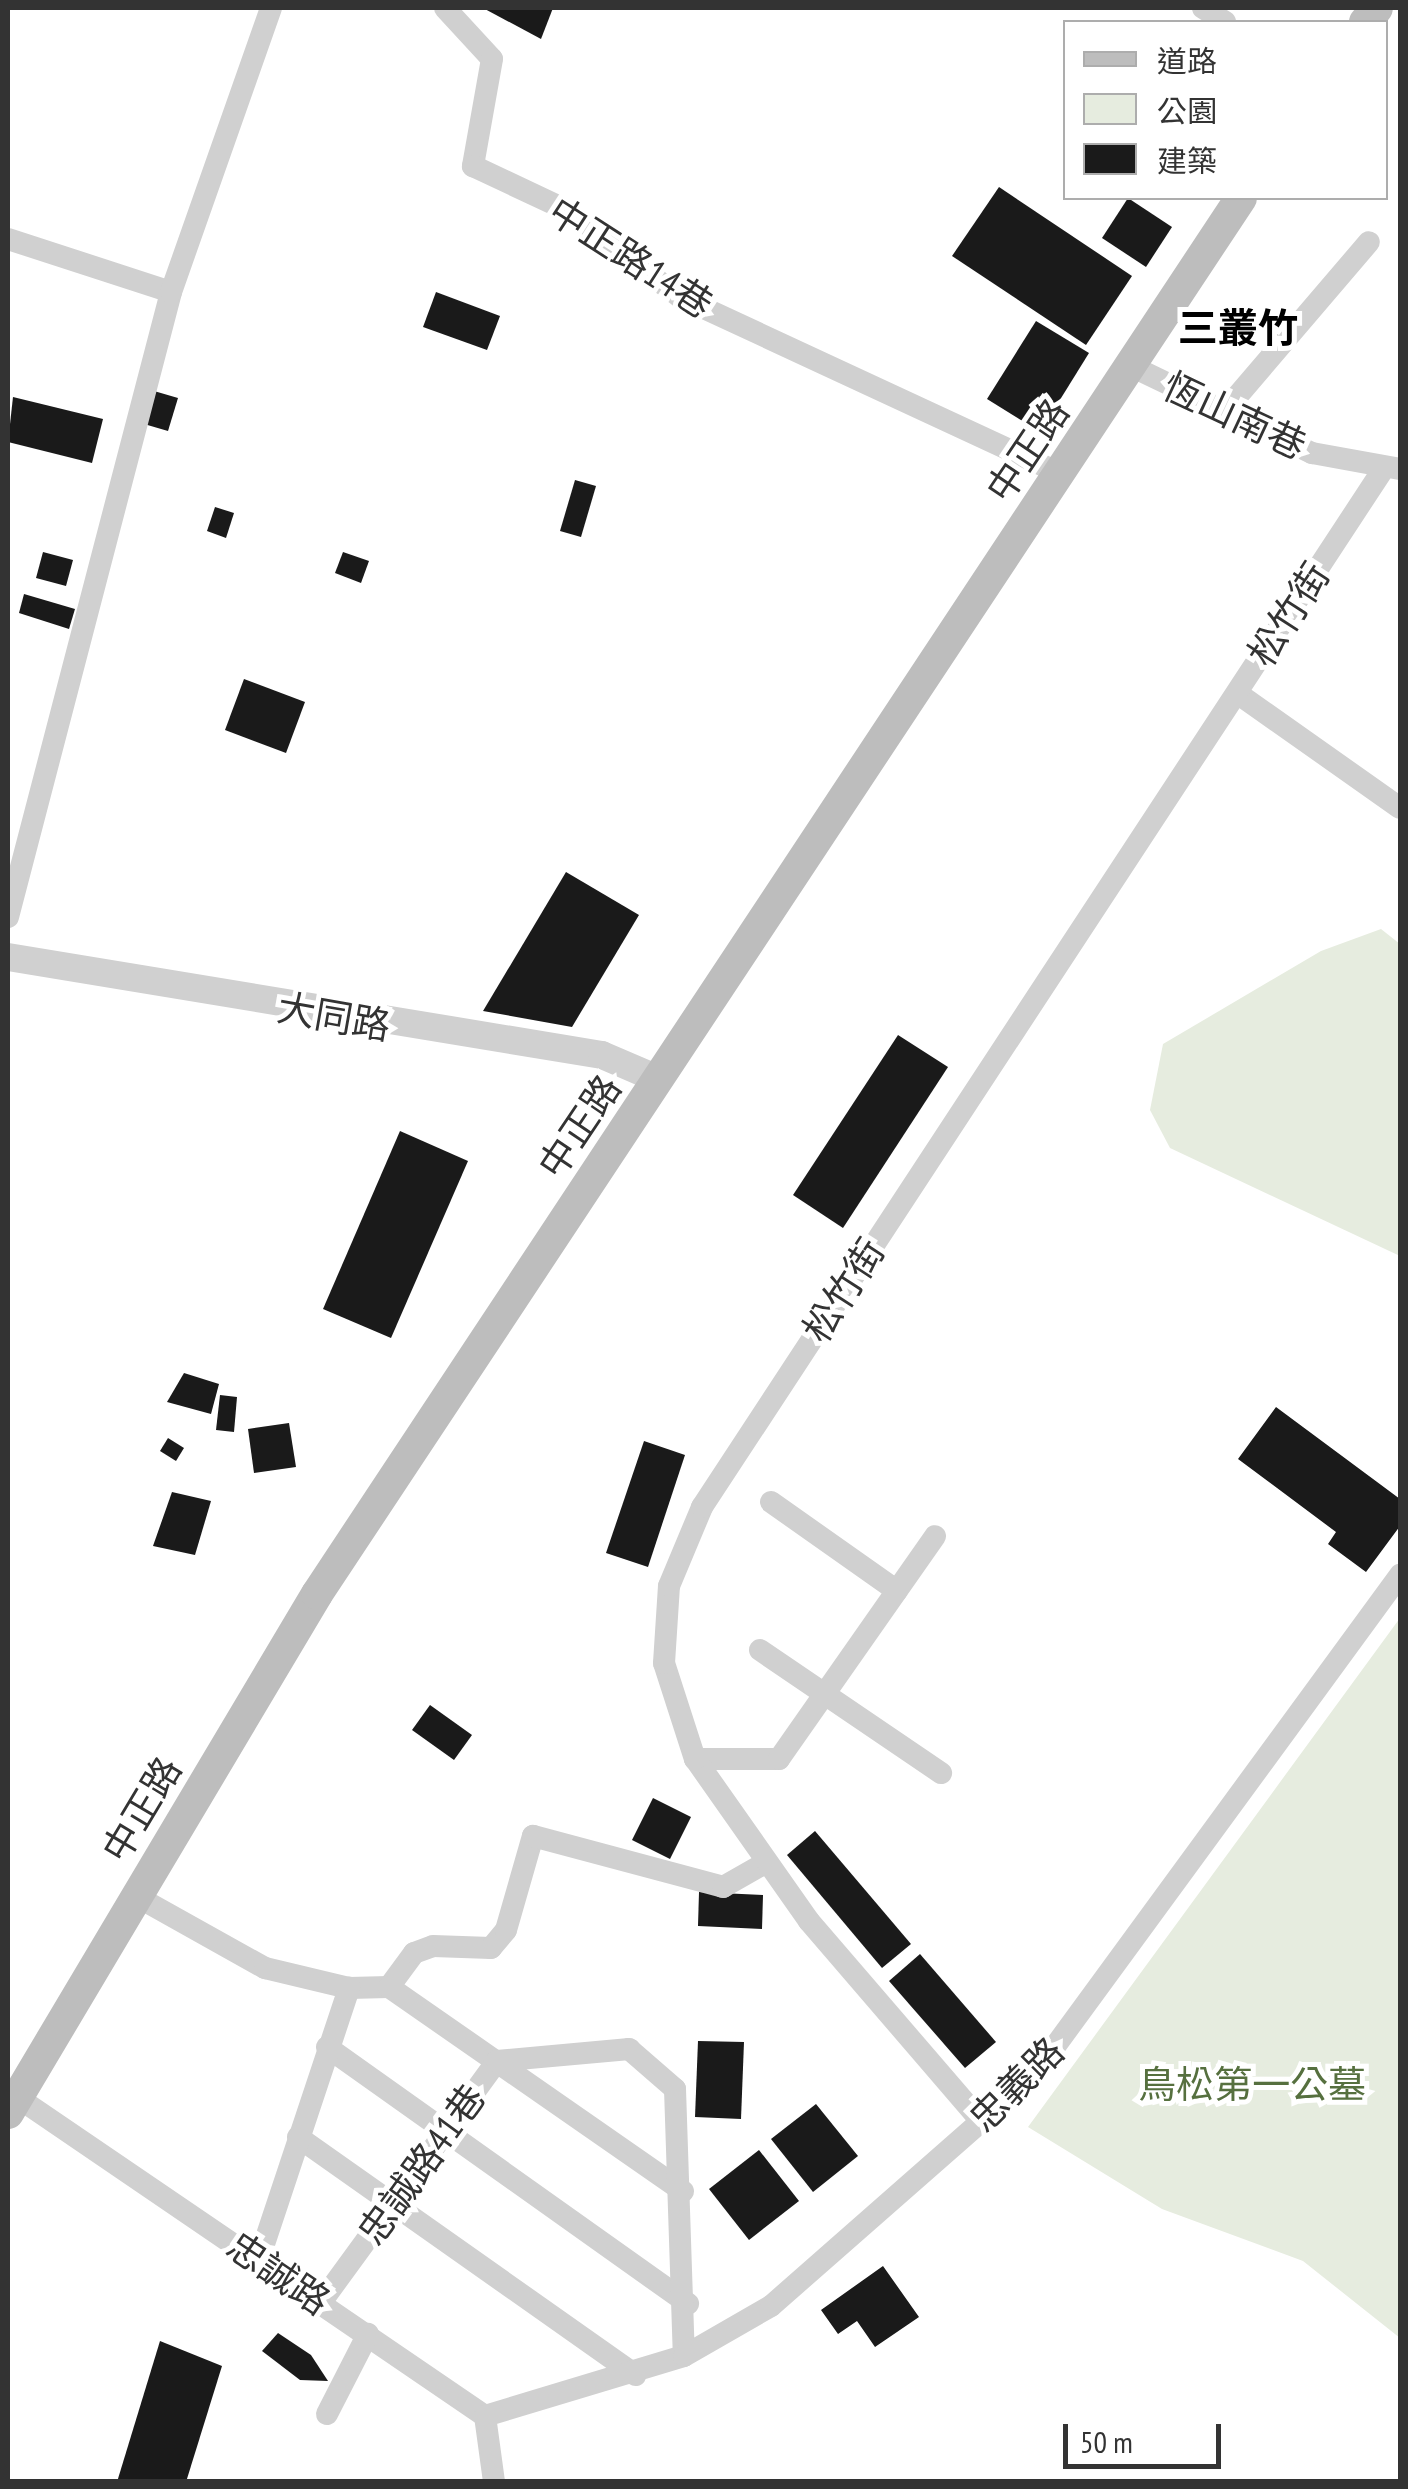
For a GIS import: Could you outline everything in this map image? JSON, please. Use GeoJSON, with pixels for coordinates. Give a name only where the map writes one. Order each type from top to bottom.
{"type":"FeatureCollection","features":[{"type":"Feature","properties":{"kind":"main road","name":"中正路"},"geometry":{"type":"LineString","coordinates":[[12,2105],[316,1594],[1240,200]]}},
{"type":"Feature","properties":{"kind":"street"},"geometry":{"type":"LineString","coordinates":[[8,917],[172,292],[271,8]]}},
{"type":"Feature","properties":{"kind":"street","name":"中正路14巷"},"geometry":{"type":"LineString","coordinates":[[445,8],[492,59],[473,166],[560,207],[680,298],[1060,474]]}},
{"type":"Feature","properties":{"kind":"street"},"geometry":{"type":"LineString","coordinates":[[8,239],[172,292]]}},
{"type":"Feature","properties":{"kind":"street"},"geometry":{"type":"LineString","coordinates":[[1222,414],[1368,242]]}},
{"type":"Feature","properties":{"kind":"street","name":"恆山南巷"},"geometry":{"type":"LineString","coordinates":[[1131,366],[1222,414],[1312,453],[1392,469]]}},
{"type":"Feature","properties":{"kind":"street","name":"松竹街"},"geometry":{"type":"LineString","coordinates":[[981,2121],[765,1862],[695,1759],[664,1663],[669,1586],[702,1507],[1236,692],[1392,469]]}},
{"type":"Feature","properties":{"kind":"street"},"geometry":{"type":"LineString","coordinates":[[1236,692],[1400,808]]}},
{"type":"Feature","properties":{"kind":"street","name":"大同路"},"geometry":{"type":"LineString","coordinates":[[8,958],[602,1055],[658,1079]]}},
{"type":"Feature","properties":{"kind":"street"},"geometry":{"type":"LineString","coordinates":[[772,1502],[898,1591]]}},
{"type":"Feature","properties":{"kind":"street"},"geometry":{"type":"LineString","coordinates":[[695,1759],[780,1760],[935,1536]]}},
{"type":"Feature","properties":{"kind":"street","name":"忠義路"},"geometry":{"type":"LineString","coordinates":[[485,2416],[634,2375],[684,2356],[771,2306],[981,2121],[1083,2016],[1400,1575]]}},
{"type":"Feature","properties":{"kind":"street"},"geometry":{"type":"LineString","coordinates":[[760,1650],[941,1773]]}},
{"type":"Feature","properties":{"kind":"street"},"geometry":{"type":"LineString","coordinates":[[389,1987],[414,1954],[433,1946],[492,1948],[506,1930],[534,1836],[723,1888],[765,1862]]}},
{"type":"Feature","properties":{"kind":"street"},"geometry":{"type":"LineString","coordinates":[[136,1896],[266,1968],[349,1988],[389,1987],[682,2190]]}},
{"type":"Feature","properties":{"kind":"street"},"geometry":{"type":"LineString","coordinates":[[258,2259],[349,1988]]}},
{"type":"Feature","properties":{"kind":"street"},"geometry":{"type":"LineString","coordinates":[[327,2047],[688,2304]]}},
{"type":"Feature","properties":{"kind":"street","name":"忠誠路41巷"},"geometry":{"type":"LineString","coordinates":[[322,2301],[496,2060],[629,2049],[675,2090],[688,2304],[684,2356]]}},
{"type":"Feature","properties":{"kind":"street","name":"忠誠路"},"geometry":{"type":"LineString","coordinates":[[12,2105],[322,2301],[485,2416]]}},
{"type":"Feature","properties":{"kind":"street"},"geometry":{"type":"LineString","coordinates":[[298,2138],[634,2375]]}},
{"type":"Feature","properties":{"kind":"street"},"geometry":{"type":"LineString","coordinates":[[327,2414],[368,2334]]}},
{"type":"Feature","properties":{"kind":"street"},"geometry":{"type":"LineString","coordinates":[[485,2416],[494,2482]]}},
{"type":"Feature","properties":{"kind":"green space"},"geometry":{"type":"Polygon","coordinates":[[[1381,929],[1400,944],[1400,1256],[1170,1148],[1150,1110],[1163,1044],[1321,951],[1381,929]]]}},
{"type":"Feature","properties":{"kind":"green space","name":"鳥松第一公墓"},"geometry":{"type":"Polygon","coordinates":[[[1400,1618],[1400,2338],[1303,2261],[1162,2209],[1028,2127],[1400,1618]]]}},
{"type":"Feature","properties":{"kind":"building"},"geometry":{"type":"Polygon","coordinates":[[[483,8],[553,8],[541,39],[483,8]]]}},
{"type":"Feature","properties":{"kind":"building"},"geometry":{"type":"Polygon","coordinates":[[[999,187],[1132,276],[1086,345],[952,256],[999,187]]]}},
{"type":"Feature","properties":{"kind":"building"},"geometry":{"type":"Polygon","coordinates":[[[1127,200],[1172,227],[1146,267],[1102,238],[1127,200]]]}},
{"type":"Feature","properties":{"kind":"building"},"geometry":{"type":"Polygon","coordinates":[[[436,292],[500,316],[487,350],[423,327],[436,292]]]}},
{"type":"Feature","properties":{"kind":"building"},"geometry":{"type":"Polygon","coordinates":[[[1036,321],[1089,353],[1040,432],[987,399],[1036,321]]]}},
{"type":"Feature","properties":{"kind":"building"},"geometry":{"type":"Polygon","coordinates":[[[154,391],[178,398],[168,431],[144,424],[154,391]]]}},
{"type":"Feature","properties":{"kind":"building"},"geometry":{"type":"Polygon","coordinates":[[[13,397],[103,419],[92,463],[8,442],[13,397]]]}},
{"type":"Feature","properties":{"kind":"building"},"geometry":{"type":"Polygon","coordinates":[[[575,480],[596,486],[581,537],[560,531],[575,480]]]}},
{"type":"Feature","properties":{"kind":"building"},"geometry":{"type":"Polygon","coordinates":[[[215,507],[234,513],[226,538],[207,531],[215,507]]]}},
{"type":"Feature","properties":{"kind":"building"},"geometry":{"type":"Polygon","coordinates":[[[43,552],[73,560],[66,586],[36,578],[43,552]]]}},
{"type":"Feature","properties":{"kind":"building"},"geometry":{"type":"Polygon","coordinates":[[[343,552],[369,561],[361,583],[335,573],[343,552]]]}},
{"type":"Feature","properties":{"kind":"building"},"geometry":{"type":"Polygon","coordinates":[[[24,594],[75,609],[69,629],[19,613],[24,594]]]}},
{"type":"Feature","properties":{"kind":"building"},"geometry":{"type":"Polygon","coordinates":[[[244,679],[305,702],[286,753],[225,730],[244,679]]]}},
{"type":"Feature","properties":{"kind":"building"},"geometry":{"type":"Polygon","coordinates":[[[566,872],[639,915],[572,1027],[483,1011],[566,872]]]}},
{"type":"Feature","properties":{"kind":"building"},"geometry":{"type":"Polygon","coordinates":[[[898,1035],[948,1067],[843,1228],[793,1195],[898,1035]]]}},
{"type":"Feature","properties":{"kind":"building"},"geometry":{"type":"Polygon","coordinates":[[[400,1131],[468,1161],[391,1338],[323,1309],[400,1131]]]}},
{"type":"Feature","properties":{"kind":"building"},"geometry":{"type":"Polygon","coordinates":[[[184,1373],[219,1384],[211,1414],[167,1402],[184,1373]]]}},
{"type":"Feature","properties":{"kind":"building"},"geometry":{"type":"Polygon","coordinates":[[[220,1395],[237,1397],[234,1432],[216,1430],[220,1395]]]}},
{"type":"Feature","properties":{"kind":"building"},"geometry":{"type":"Polygon","coordinates":[[[1276,1407],[1400,1499],[1400,1526],[1366,1572],[1328,1544],[1336,1532],[1238,1459],[1276,1407]]]}},
{"type":"Feature","properties":{"kind":"building"},"geometry":{"type":"Polygon","coordinates":[[[289,1423],[296,1467],[254,1473],[248,1429],[289,1423]]]}},
{"type":"Feature","properties":{"kind":"building"},"geometry":{"type":"Polygon","coordinates":[[[168,1438],[184,1448],[176,1461],[160,1451],[168,1438]]]}},
{"type":"Feature","properties":{"kind":"building"},"geometry":{"type":"Polygon","coordinates":[[[644,1441],[685,1455],[648,1567],[606,1553],[644,1441]]]}},
{"type":"Feature","properties":{"kind":"building"},"geometry":{"type":"Polygon","coordinates":[[[172,1492],[211,1501],[195,1555],[153,1546],[172,1492]]]}},
{"type":"Feature","properties":{"kind":"building"},"geometry":{"type":"Polygon","coordinates":[[[430,1705],[472,1735],[454,1760],[412,1730],[430,1705]]]}},
{"type":"Feature","properties":{"kind":"building"},"geometry":{"type":"Polygon","coordinates":[[[653,1798],[691,1817],[670,1859],[632,1840],[653,1798]]]}},
{"type":"Feature","properties":{"kind":"building"},"geometry":{"type":"Polygon","coordinates":[[[815,1831],[911,1944],[882,1968],[787,1855],[815,1831]]]}},
{"type":"Feature","properties":{"kind":"building"},"geometry":{"type":"Polygon","coordinates":[[[699,1892],[763,1895],[762,1929],[698,1926],[699,1892]]]}},
{"type":"Feature","properties":{"kind":"building"},"geometry":{"type":"Polygon","coordinates":[[[920,1954],[996,2042],[965,2068],[889,1981],[920,1954]]]}},
{"type":"Feature","properties":{"kind":"building"},"geometry":{"type":"Polygon","coordinates":[[[698,2041],[744,2042],[741,2119],[695,2117],[698,2041]]]}},
{"type":"Feature","properties":{"kind":"building"},"geometry":{"type":"Polygon","coordinates":[[[816,2104],[858,2156],[813,2192],[771,2139],[816,2104]]]}},
{"type":"Feature","properties":{"kind":"building"},"geometry":{"type":"Polygon","coordinates":[[[759,2150],[799,2201],[749,2240],[709,2189],[759,2150]]]}},
{"type":"Feature","properties":{"kind":"building"},"geometry":{"type":"Polygon","coordinates":[[[883,2266],[919,2317],[875,2347],[857,2321],[838,2334],[821,2310],[883,2266]]]}},
{"type":"Feature","properties":{"kind":"building"},"geometry":{"type":"Polygon","coordinates":[[[278,2333],[311,2355],[328,2381],[300,2380],[262,2351],[278,2333]]]}},
{"type":"Feature","properties":{"kind":"building"},"geometry":{"type":"Polygon","coordinates":[[[160,2341],[222,2366],[186,2482],[117,2482],[160,2341]]]}},
{"type":"Feature","properties":{"kind":"district","name":"三叢竹"},"geometry":{"type":"Point","coordinates":[1238,327]}}]}
